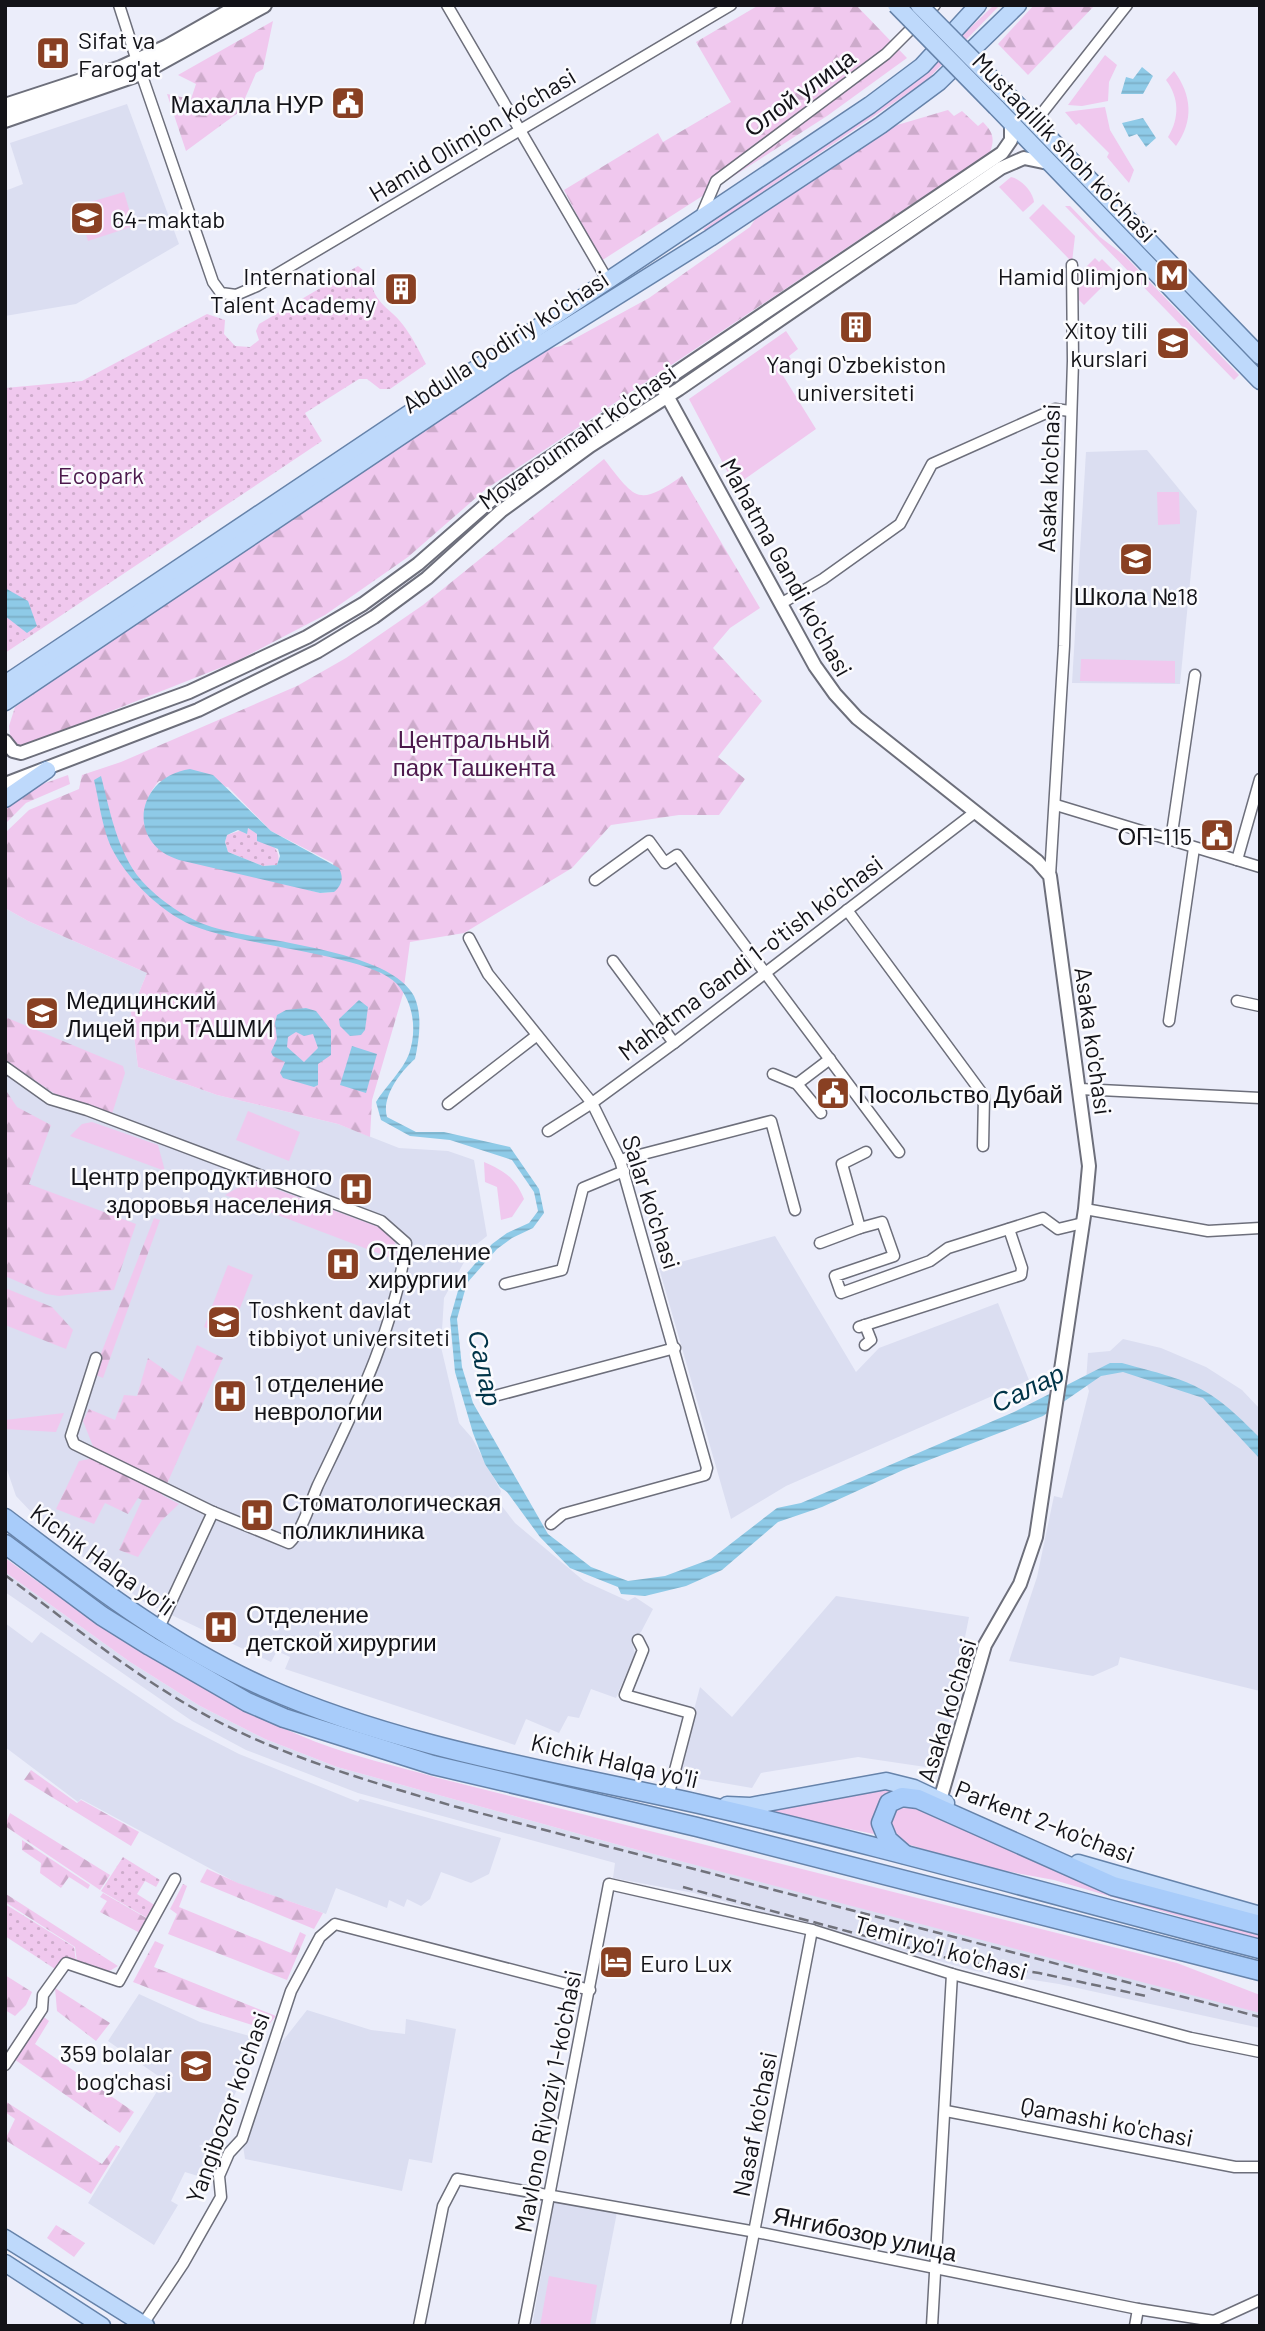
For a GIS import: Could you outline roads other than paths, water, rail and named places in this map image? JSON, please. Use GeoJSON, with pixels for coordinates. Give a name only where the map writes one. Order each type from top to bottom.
{"type":"FeatureCollection","features":[{"type":"Feature","properties":{"kind":"highway","name":"Kichik Halqa yo'li"},"geometry":{"type":"LineString","coordinates":[[5,1509],[11,1522],[154,1639],[259,1707],[433,1765],[697,1827],[1260,1972]]}},
{"type":"Feature","properties":{"kind":"highway","name":"Kichik Halqa yo'li"},"geometry":{"type":"LineString","coordinates":[[5,1544],[102,1616],[267,1689],[361,1723],[433,1744],[700,1804],[1260,1949]]}},
{"type":"Feature","properties":{"kind":"highway"},"geometry":{"type":"LineString","coordinates":[[908,1857],[884,1834],[881,1823],[885,1808],[894,1799],[902,1797],[939,1804],[1113,1886],[1260,1925]]}},
{"type":"Feature","properties":{"kind":"highway"},"geometry":{"type":"LineString","coordinates":[[1181,1952],[1260,1979]]}},
{"type":"Feature","properties":{"kind":"main road"},"geometry":{"type":"LineString","coordinates":[[5,106],[139,67],[241,5]]}},
{"type":"Feature","properties":{"kind":"main road"},"geometry":{"type":"LineString","coordinates":[[5,120],[139,67],[264,5]]}},
{"type":"Feature","properties":{"kind":"main road","name":"Mustaqillik shoh ko'chasi"},"geometry":{"type":"LineString","coordinates":[[896,5],[1260,381]]}},
{"type":"Feature","properties":{"kind":"main road","name":"Mustaqillik shoh ko'chasi"},"geometry":{"type":"LineString","coordinates":[[919,5],[1260,356]]}},
{"type":"Feature","properties":{"kind":"main road","name":"Abdulla Qodiriy ko'chasi"},"geometry":{"type":"LineString","coordinates":[[74,646],[870,105],[922,66],[978,5]]}},
{"type":"Feature","properties":{"kind":"main road","name":"Abdulla Qodiriy ko'chasi"},"geometry":{"type":"LineString","coordinates":[[7,698],[32,674],[74,646],[881,125],[939,82],[1018,5]]}},
{"type":"Feature","properties":{"kind":"main road"},"geometry":{"type":"LineString","coordinates":[[608,281],[617,296]]}},
{"type":"Feature","properties":{"kind":"main road"},"geometry":{"type":"LineString","coordinates":[[5,799],[47,769]]}},
{"type":"Feature","properties":{"kind":"main road","name":"Parkent 2-ko'chasi"},"geometry":{"type":"LineString","coordinates":[[700,1804],[750,1806],[886,1781],[914,1788],[939,1804],[1059,1856],[1112,1874],[1260,1915]]}},
{"type":"Feature","properties":{"kind":"main road"},"geometry":{"type":"LineString","coordinates":[[5,2238],[144,2325]]}},
{"type":"Feature","properties":{"kind":"main road"},"geometry":{"type":"LineString","coordinates":[[5,2263],[89,2321],[102,2326]]}},
{"type":"Feature","properties":{"kind":"street"},"geometry":{"type":"LineString","coordinates":[[119,5],[139,67]]}},
{"type":"Feature","properties":{"kind":"street"},"geometry":{"type":"LineString","coordinates":[[446,5],[608,281]]}},
{"type":"Feature","properties":{"kind":"street","name":"Hamid Olimjon ko’chasi"},"geometry":{"type":"LineString","coordinates":[[139,67],[213,282],[221,293],[232,296],[257,286],[731,5]]}},
{"type":"Feature","properties":{"kind":"street","name":"Олой улица"},"geometry":{"type":"LineString","coordinates":[[700,220],[716,181],[886,54],[935,5]]}},
{"type":"Feature","properties":{"kind":"street"},"geometry":{"type":"LineString","coordinates":[[1035,122],[1127,5]]}},
{"type":"Feature","properties":{"kind":"street","name":"Movarounnahr ko'chasi"},"geometry":{"type":"LineString","coordinates":[[5,740],[13,751],[30,752],[65,740],[189,692],[296,643],[363,604],[418,564],[505,488],[1002,153],[1011,140],[1011,122]]}},
{"type":"Feature","properties":{"kind":"street","name":"Movarounnahr ko'chasi"},"geometry":{"type":"LineString","coordinates":[[5,784],[198,710],[318,651],[374,617],[428,578],[509,505],[590,446],[668,397],[1001,169],[1024,158],[1048,163]]}},
{"type":"Feature","properties":{"kind":"street","name":"Asaka ko'chasi"},"geometry":{"type":"LineString","coordinates":[[939,1804],[985,1645],[1020,1584],[1030,1560],[1042,1506],[1052,1412],[1084,1216],[1089,1166],[1049,876],[1056,805],[1070,411],[1072,265]]}},
{"type":"Feature","properties":{"kind":"street","name":"Mahatma Gandi ko'chasi"},"geometry":{"type":"LineString","coordinates":[[660,383],[815,666],[835,694],[858,718],[1037,861],[1049,876]]}},
{"type":"Feature","properties":{"kind":"street"},"geometry":{"type":"LineString","coordinates":[[782,603],[823,579],[900,524],[932,464],[1055,409],[1070,411]]}},
{"type":"Feature","properties":{"kind":"street"},"geometry":{"type":"LineString","coordinates":[[1171,840],[1195,675]]}},
{"type":"Feature","properties":{"kind":"street"},"geometry":{"type":"LineString","coordinates":[[1237,860],[1260,779]]}},
{"type":"Feature","properties":{"kind":"street"},"geometry":{"type":"LineString","coordinates":[[1056,805],[1260,867]]}},
{"type":"Feature","properties":{"kind":"street","name":"Mahatma Gandi 1-o'tish ko'chasi"},"geometry":{"type":"LineString","coordinates":[[548,1130],[592,1103],[674,1043],[763,972],[974,813]]}},
{"type":"Feature","properties":{"kind":"street"},"geometry":{"type":"LineString","coordinates":[[595,880],[649,841],[665,863],[676,854],[899,1152]]}},
{"type":"Feature","properties":{"kind":"street"},"geometry":{"type":"LineString","coordinates":[[1168,1021],[1194,848]]}},
{"type":"Feature","properties":{"kind":"street"},"geometry":{"type":"LineString","coordinates":[[847,910],[984,1096],[983,1146]]}},
{"type":"Feature","properties":{"kind":"street","name":"Salar ko'chasi"},"geometry":{"type":"LineString","coordinates":[[469,938],[488,974],[592,1103],[620,1160],[707,1468],[705,1475],[564,1514],[551,1524]]}},
{"type":"Feature","properties":{"kind":"street"},"geometry":{"type":"LineString","coordinates":[[614,961],[674,1043]]}},
{"type":"Feature","properties":{"kind":"street"},"geometry":{"type":"LineString","coordinates":[[1237,1001],[1260,1006]]}},
{"type":"Feature","properties":{"kind":"street"},"geometry":{"type":"LineString","coordinates":[[448,1104],[536,1036]]}},
{"type":"Feature","properties":{"kind":"street"},"geometry":{"type":"LineString","coordinates":[[797,1084],[830,1059]]}},
{"type":"Feature","properties":{"kind":"street"},"geometry":{"type":"LineString","coordinates":[[5,1067],[50,1099],[99,1114],[370,1216],[394,1230],[406,1243],[402,1277],[384,1335],[350,1422],[292,1541],[286,1543],[213,1512],[74,1444],[71,1436],[96,1358]]}},
{"type":"Feature","properties":{"kind":"street"},"geometry":{"type":"LineString","coordinates":[[773,1074],[797,1084],[821,1113]]}},
{"type":"Feature","properties":{"kind":"street"},"geometry":{"type":"LineString","coordinates":[[1080,1089],[1260,1098]]}},
{"type":"Feature","properties":{"kind":"street"},"geometry":{"type":"LineString","coordinates":[[620,1160],[771,1121],[795,1210]]}},
{"type":"Feature","properties":{"kind":"street"},"geometry":{"type":"LineString","coordinates":[[860,1228],[842,1164],[866,1152]]}},
{"type":"Feature","properties":{"kind":"street"},"geometry":{"type":"LineString","coordinates":[[505,1284],[562,1270],[583,1188],[624,1171]]}},
{"type":"Feature","properties":{"kind":"street"},"geometry":{"type":"LineString","coordinates":[[894,1256],[835,1277],[843,1293],[930,1261],[948,1248],[1043,1218],[1058,1228],[1084,1216],[1208,1231],[1260,1228]]}},
{"type":"Feature","properties":{"kind":"street"},"geometry":{"type":"LineString","coordinates":[[820,1243],[882,1222],[899,1271]]}},
{"type":"Feature","properties":{"kind":"street"},"geometry":{"type":"LineString","coordinates":[[865,1345],[871,1340],[862,1326],[1021,1275],[1022,1268],[1009,1229]]}},
{"type":"Feature","properties":{"kind":"street"},"geometry":{"type":"LineString","coordinates":[[487,1398],[675,1348]]}},
{"type":"Feature","properties":{"kind":"street"},"geometry":{"type":"LineString","coordinates":[[154,1639],[213,1512]]}},
{"type":"Feature","properties":{"kind":"street"},"geometry":{"type":"LineString","coordinates":[[638,1640],[643,1650],[625,1695],[690,1713],[668,1797]]}},
{"type":"Feature","properties":{"kind":"street"},"geometry":{"type":"LineString","coordinates":[[5,2065],[42,2009],[43,1994],[66,1963],[120,1981],[175,1879]]}},
{"type":"Feature","properties":{"kind":"street","name":"Temiryo'l ko'chasi"},"geometry":{"type":"LineString","coordinates":[[609,1884],[812,1930],[952,1974],[1191,2038],[1260,2052]]}},
{"type":"Feature","properties":{"kind":"street","name":"Mavlono Riyoziy 1-ko'chasi"},"geometry":{"type":"LineString","coordinates":[[524,2326],[609,1884]]}},
{"type":"Feature","properties":{"kind":"street","name":"Yangibozor ko'chasi"},"geometry":{"type":"LineString","coordinates":[[144,2325],[221,2197],[219,2176],[229,2153],[242,2139],[291,1990],[320,1937],[335,1924],[590,1990]]}},
{"type":"Feature","properties":{"kind":"street","name":"Nasaf ko'chasi"},"geometry":{"type":"LineString","coordinates":[[736,2326],[812,1930]]}},
{"type":"Feature","properties":{"kind":"street"},"geometry":{"type":"LineString","coordinates":[[932,2326],[952,1974]]}},
{"type":"Feature","properties":{"kind":"street","name":"Qamashi ko'chasi"},"geometry":{"type":"LineString","coordinates":[[946,2111],[1236,2167],[1260,2167]]}},
{"type":"Feature","properties":{"kind":"street","name":"Янгибозор улица"},"geometry":{"type":"LineString","coordinates":[[419,2326],[443,2206],[457,2179],[756,2232],[1138,2309],[1214,2321],[1260,2300]]}},
{"type":"Feature","properties":{"kind":"street"},"geometry":{"type":"LineString","coordinates":[[1135,2326],[1138,2309]]}},
{"type":"Feature","properties":{"kind":"water"},"geometry":{"type":"Polygon","coordinates":[[[1142,67],[1153,76],[1143,94],[1121,94],[1126,77],[1133,79],[1142,67]]]}},
{"type":"Feature","properties":{"kind":"water"},"geometry":{"type":"Polygon","coordinates":[[[1143,118],[1156,138],[1146,147],[1137,134],[1129,137],[1122,123],[1143,118]]]}},
{"type":"Feature","properties":{"kind":"water"},"geometry":{"type":"Polygon","coordinates":[[[5,588],[28,601],[37,626],[27,633],[5,616],[5,588]]]}},
{"type":"Feature","properties":{"kind":"water"},"geometry":{"type":"Polygon","coordinates":[[[190,769],[213,775],[271,831],[339,868],[342,878],[339,887],[334,892],[320,893],[179,860],[162,852],[150,840],[144,811],[158,784],[172,775],[190,769]],[[248,828],[247,834],[238,830],[227,835],[225,842],[228,852],[263,866],[277,865],[280,856],[278,849],[257,841],[257,834],[248,828]]]}},
{"type":"Feature","properties":{"kind":"water","name":"Салар"},"geometry":{"type":"Polygon","coordinates":[[[101,776],[115,830],[133,869],[156,895],[174,908],[212,927],[352,958],[379,968],[400,980],[417,1003],[419,1036],[415,1059],[398,1077],[390,1093],[387,1117],[416,1132],[444,1132],[510,1147],[539,1189],[544,1213],[533,1228],[497,1249],[467,1283],[457,1319],[462,1367],[473,1403],[548,1534],[591,1567],[628,1581],[665,1576],[711,1559],[777,1508],[801,1503],[1014,1412],[1110,1363],[1122,1363],[1166,1375],[1198,1387],[1226,1406],[1260,1438],[1260,1459],[1203,1398],[1123,1372],[1101,1376],[1043,1416],[903,1470],[822,1507],[778,1522],[722,1570],[686,1586],[645,1596],[621,1594],[618,1587],[570,1568],[540,1537],[485,1464],[455,1372],[450,1319],[461,1280],[492,1244],[507,1233],[529,1223],[538,1211],[534,1192],[512,1160],[450,1140],[410,1136],[381,1120],[376,1102],[406,1060],[413,1036],[410,1008],[397,984],[382,973],[359,965],[206,930],[185,922],[163,908],[133,880],[111,847],[94,780],[101,776]]]}},
{"type":"Feature","properties":{"kind":"water"},"geometry":{"type":"Polygon","coordinates":[[[359,1000],[368,1007],[365,1030],[361,1035],[350,1036],[340,1026],[339,1019],[359,1000]]]}},
{"type":"Feature","properties":{"kind":"water"},"geometry":{"type":"Polygon","coordinates":[[[306,1008],[316,1011],[331,1030],[331,1055],[318,1064],[318,1085],[314,1087],[283,1078],[280,1073],[285,1062],[271,1052],[277,1039],[277,1015],[286,1010],[306,1008]],[[296,1032],[288,1037],[287,1047],[304,1062],[318,1048],[313,1034],[304,1036],[296,1032]]]}},
{"type":"Feature","properties":{"kind":"water"},"geometry":{"type":"Polygon","coordinates":[[[352,1046],[377,1054],[366,1093],[340,1085],[352,1046]]]}},
{"type":"Feature","properties":{"kind":"railway"},"geometry":{"type":"LineString","coordinates":[[5,1575],[108,1652],[189,1706],[245,1735],[332,1769],[453,1806],[1260,2017]]}},
{"type":"Feature","properties":{"kind":"railway"},"geometry":{"type":"LineString","coordinates":[[683,1887],[958,1961],[1039,1973],[1146,1996]]}},
{"type":"Feature","properties":{"kind":"place","name":"Sifat va Farog'at"},"geometry":{"type":"Point","coordinates":[53,53]}},
{"type":"Feature","properties":{"kind":"place","name":"Махалла НУР"},"geometry":{"type":"Point","coordinates":[348,103]}},
{"type":"Feature","properties":{"kind":"place","name":"64-maktab"},"geometry":{"type":"Point","coordinates":[87,218]}},
{"type":"Feature","properties":{"kind":"place","name":"Hamid Olimjon"},"geometry":{"type":"Point","coordinates":[1172,275]}},
{"type":"Feature","properties":{"kind":"place","name":"International Talent Academy"},"geometry":{"type":"Point","coordinates":[401,289]}},
{"type":"Feature","properties":{"kind":"place","name":"Yangi Oʻzbekiston universiteti"},"geometry":{"type":"Point","coordinates":[856,327]}},
{"type":"Feature","properties":{"kind":"place","name":"Xitoy tili kurslari"},"geometry":{"type":"Point","coordinates":[1173,343]}},
{"type":"Feature","properties":{"kind":"place","name":"Школа №18"},"geometry":{"type":"Point","coordinates":[1136,559]}},
{"type":"Feature","properties":{"kind":"place","name":"ОП-115"},"geometry":{"type":"Point","coordinates":[1217,835]}},
{"type":"Feature","properties":{"kind":"place","name":"Медицинский Лицей при ТАШМИ"},"geometry":{"type":"Point","coordinates":[42,1013]}},
{"type":"Feature","properties":{"kind":"place","name":"Посольство Дубай"},"geometry":{"type":"Point","coordinates":[833,1093]}},
{"type":"Feature","properties":{"kind":"place","name":"Центр репродуктивного здоровья населения"},"geometry":{"type":"Point","coordinates":[356,1189]}},
{"type":"Feature","properties":{"kind":"place","name":"Отделение хирургии"},"geometry":{"type":"Point","coordinates":[343,1264]}},
{"type":"Feature","properties":{"kind":"place","name":"Toshkent davlat tibbiyot universiteti"},"geometry":{"type":"Point","coordinates":[224,1322]}},
{"type":"Feature","properties":{"kind":"place","name":"1 отделение неврологии"},"geometry":{"type":"Point","coordinates":[230,1396]}},
{"type":"Feature","properties":{"kind":"place","name":"Стоматологическая поликлиника"},"geometry":{"type":"Point","coordinates":[257,1515]}},
{"type":"Feature","properties":{"kind":"place","name":"Отделение детской хирургии"},"geometry":{"type":"Point","coordinates":[221,1627]}},
{"type":"Feature","properties":{"kind":"place","name":"Euro Lux"},"geometry":{"type":"Point","coordinates":[616,1962]}},
{"type":"Feature","properties":{"kind":"place","name":"359 bolalar bog'chasi"},"geometry":{"type":"Point","coordinates":[196,2066]}},
{"type":"Feature","properties":{"kind":"park label","name":"Ecopark"},"geometry":{"type":"Point","coordinates":[101,474]}},
{"type":"Feature","properties":{"kind":"park label","name":"Центральный парк Ташкента"},"geometry":{"type":"Point","coordinates":[474,752]}}]}
